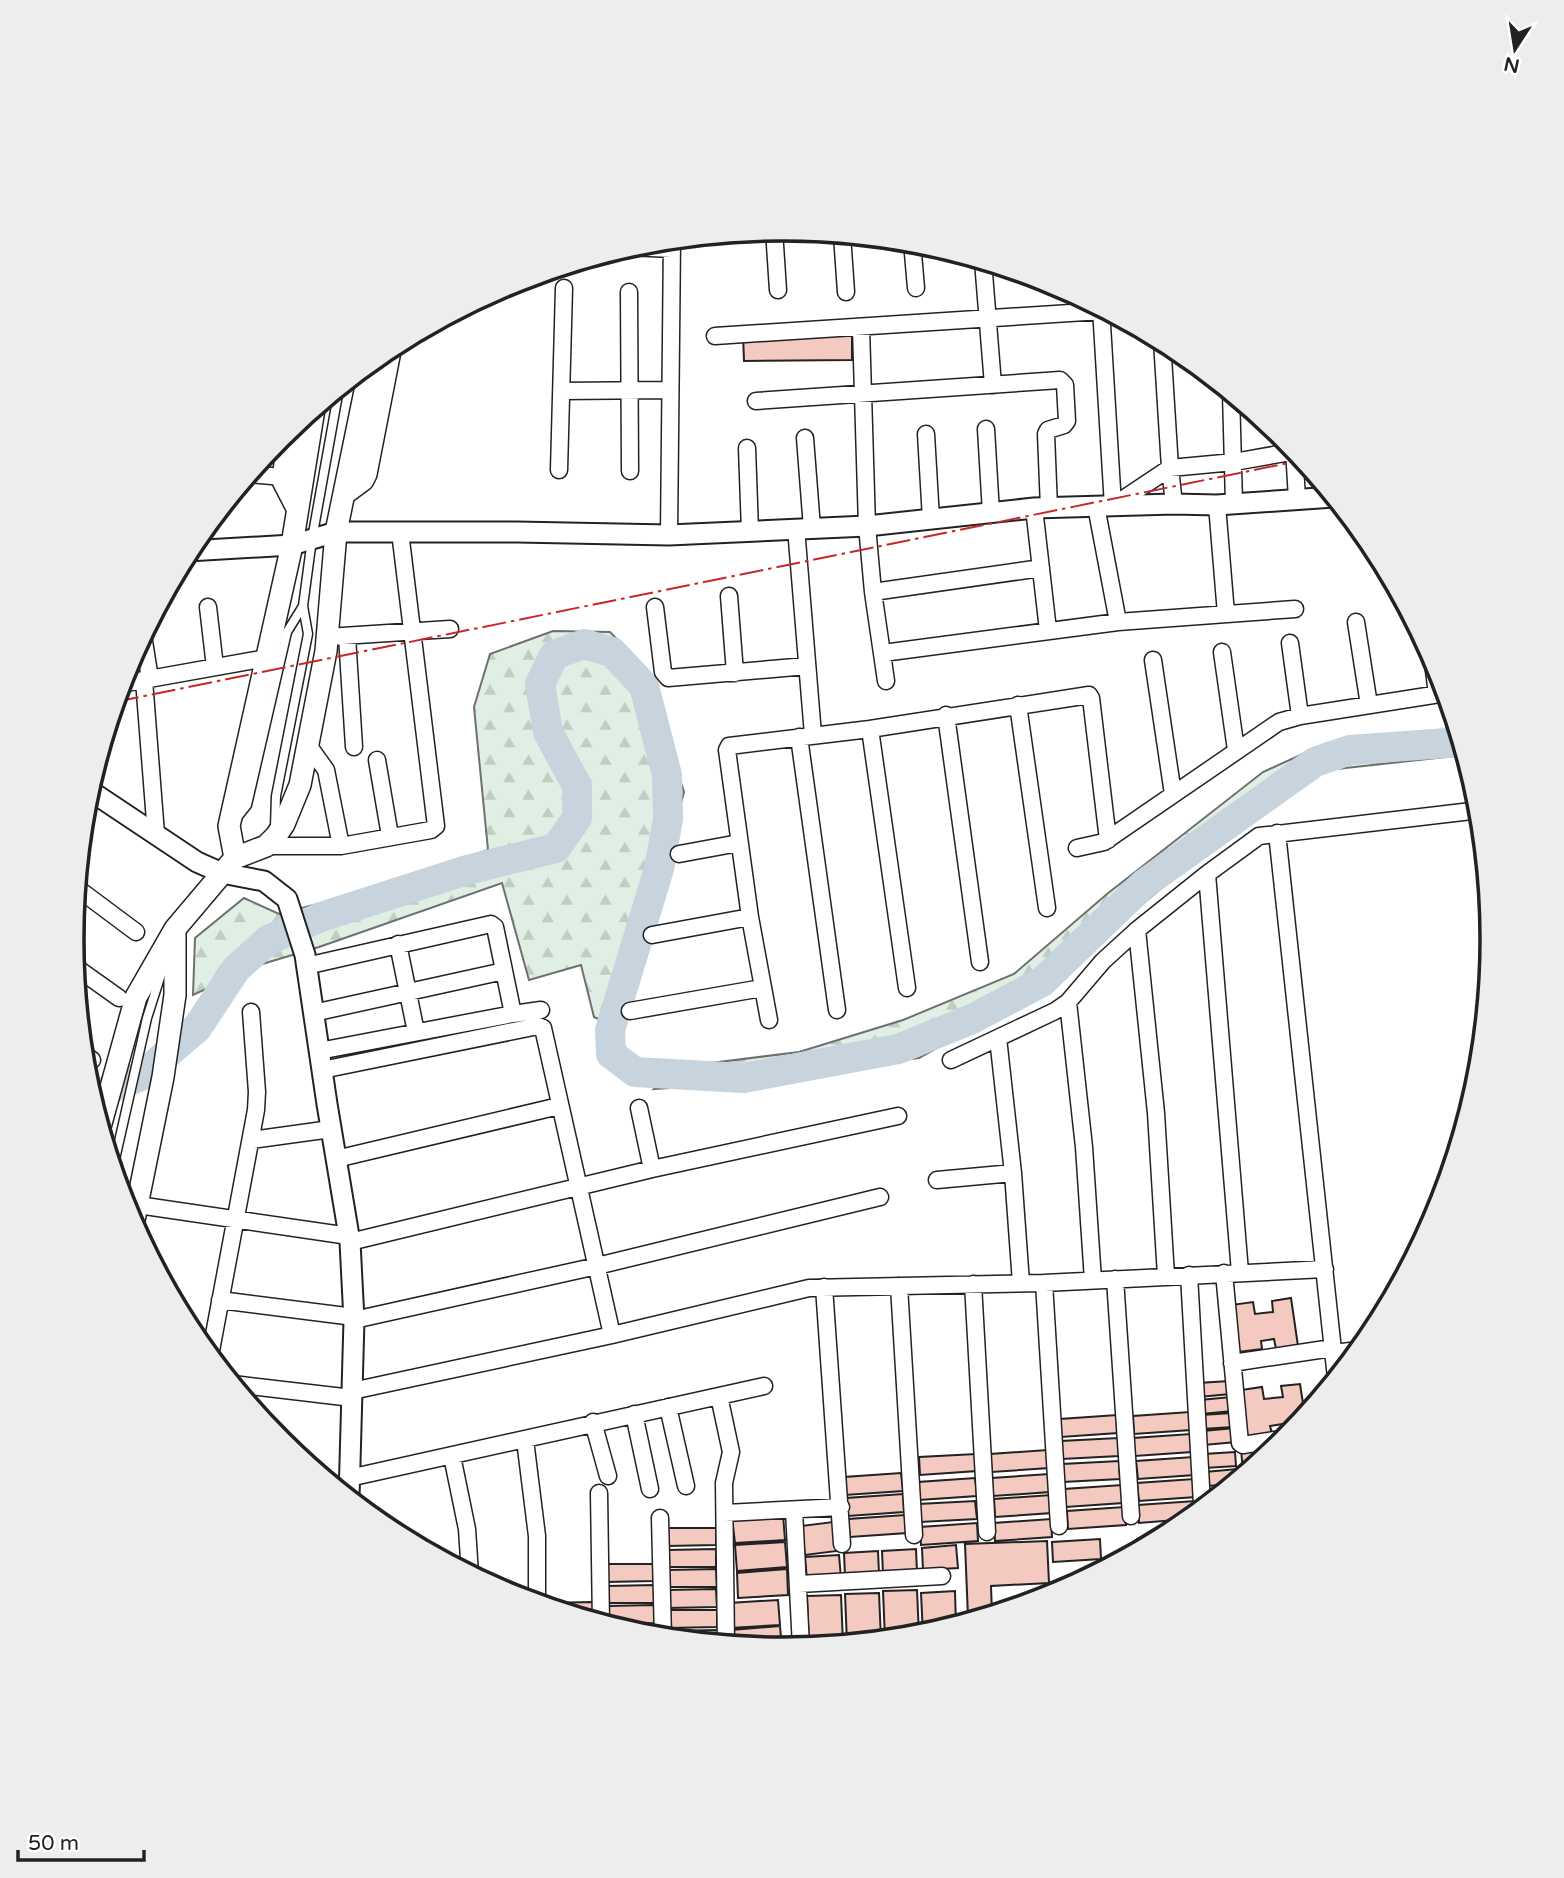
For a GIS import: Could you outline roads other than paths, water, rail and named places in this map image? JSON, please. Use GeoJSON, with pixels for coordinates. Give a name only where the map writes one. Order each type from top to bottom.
{"type":"FeatureCollection","features":[{"type":"Feature","properties":{"kind":"main road"},"geometry":{"type":"LineString","coordinates":[[344,494],[363,480],[366,474],[388,364]]}},
{"type":"Feature","properties":{"kind":"main road"},"geometry":{"type":"LineString","coordinates":[[105,1108],[136,997],[175,929],[229,865],[271,841],[284,824],[300,785],[337,636],[336,532],[368,377]]}},
{"type":"Feature","properties":{"kind":"main road"},"geometry":{"type":"LineString","coordinates":[[229,865],[229,826],[271,634],[302,542],[297,508],[311,424]]}},
{"type":"Feature","properties":{"kind":"main road"},"geometry":{"type":"LineString","coordinates":[[287,446],[284,484],[297,508]]}},
{"type":"Feature","properties":{"kind":"main road"},"geometry":{"type":"LineString","coordinates":[[138,1207],[163,1077],[175,995],[175,929]]}},
{"type":"Feature","properties":{"kind":"street"},"geometry":{"type":"LineString","coordinates":[[775,241],[778,290]]}},
{"type":"Feature","properties":{"kind":"street"},"geometry":{"type":"LineString","coordinates":[[843,244],[846,292]]}},
{"type":"Feature","properties":{"kind":"street"},"geometry":{"type":"LineString","coordinates":[[669,536],[672,250]]}},
{"type":"Feature","properties":{"kind":"street"},"geometry":{"type":"LineString","coordinates":[[913,253],[916,288]]}},
{"type":"Feature","properties":{"kind":"street"},"geometry":{"type":"LineString","coordinates":[[984,271],[993,385]]}},
{"type":"Feature","properties":{"kind":"street"},"geometry":{"type":"LineString","coordinates":[[559,470],[565,288]]}},
{"type":"Feature","properties":{"kind":"street"},"geometry":{"type":"LineString","coordinates":[[629,292],[630,471]]}},
{"type":"Feature","properties":{"kind":"street"},"geometry":{"type":"LineString","coordinates":[[715,336],[861,328],[1085,310]]}},
{"type":"Feature","properties":{"kind":"street"},"geometry":{"type":"LineString","coordinates":[[1101,319],[1105,506],[1118,622]]}},
{"type":"Feature","properties":{"kind":"street"},"geometry":{"type":"LineString","coordinates":[[861,328],[867,526],[886,681]]}},
{"type":"Feature","properties":{"kind":"street"},"geometry":{"type":"LineString","coordinates":[[1164,355],[1174,504]]}},
{"type":"Feature","properties":{"kind":"street"},"geometry":{"type":"LineString","coordinates":[[756,401],[863,396],[1060,380],[1064,383],[1066,423],[1050,429],[1046,434],[1041,568],[1048,630]]}},
{"type":"Feature","properties":{"kind":"street"},"geometry":{"type":"LineString","coordinates":[[562,391],[670,390]]}},
{"type":"Feature","properties":{"kind":"street"},"geometry":{"type":"LineString","coordinates":[[1226,614],[1226,504],[1234,462],[1232,405]]}},
{"type":"Feature","properties":{"kind":"street"},"geometry":{"type":"LineString","coordinates":[[986,429],[991,513]]}},
{"type":"Feature","properties":{"kind":"street"},"geometry":{"type":"LineString","coordinates":[[926,434],[931,519]]}},
{"type":"Feature","properties":{"kind":"street"},"geometry":{"type":"LineString","coordinates":[[805,438],[806,736],[837,1010]]}},
{"type":"Feature","properties":{"kind":"street"},"geometry":{"type":"LineString","coordinates":[[747,448],[750,531]]}},
{"type":"Feature","properties":{"kind":"street"},"geometry":{"type":"LineString","coordinates":[[1105,506],[1170,468],[1234,462],[1283,452]]}},
{"type":"Feature","properties":{"kind":"street"},"geometry":{"type":"LineString","coordinates":[[1296,467],[1297,499]]}},
{"type":"Feature","properties":{"kind":"street"},"geometry":{"type":"LineString","coordinates":[[261,475],[283,477]]}},
{"type":"Feature","properties":{"kind":"street"},"geometry":{"type":"LineString","coordinates":[[203,550],[302,542],[336,532],[669,536],[867,526],[1042,508],[1226,504],[1322,498]]}},
{"type":"Feature","properties":{"kind":"street"},"geometry":{"type":"LineString","coordinates":[[271,841],[341,846],[430,830],[436,825],[400,532]]}},
{"type":"Feature","properties":{"kind":"street"},"geometry":{"type":"LineString","coordinates":[[873,592],[1041,568]]}},
{"type":"Feature","properties":{"kind":"street"},"geometry":{"type":"LineString","coordinates":[[729,596],[735,673]]}},
{"type":"Feature","properties":{"kind":"street"},"geometry":{"type":"LineString","coordinates":[[208,607],[215,667]]}},
{"type":"Feature","properties":{"kind":"street"},"geometry":{"type":"LineString","coordinates":[[655,607],[663,672],[668,678],[807,666]]}},
{"type":"Feature","properties":{"kind":"street"},"geometry":{"type":"LineString","coordinates":[[883,653],[1118,622],[1295,609]]}},
{"type":"Feature","properties":{"kind":"street"},"geometry":{"type":"LineString","coordinates":[[1356,622],[1369,705]]}},
{"type":"Feature","properties":{"kind":"street"},"geometry":{"type":"LineString","coordinates":[[354,747],[337,636],[450,629]]}},
{"type":"Feature","properties":{"kind":"street"},"geometry":{"type":"LineString","coordinates":[[1290,643],[1300,716]]}},
{"type":"Feature","properties":{"kind":"street"},"geometry":{"type":"LineString","coordinates":[[1222,652],[1236,750]]}},
{"type":"Feature","properties":{"kind":"street"},"geometry":{"type":"LineString","coordinates":[[145,655],[156,834]]}},
{"type":"Feature","properties":{"kind":"street"},"geometry":{"type":"LineString","coordinates":[[133,682],[267,658]]}},
{"type":"Feature","properties":{"kind":"street"},"geometry":{"type":"LineString","coordinates":[[1153,660],[1173,794]]}},
{"type":"Feature","properties":{"kind":"street"},"geometry":{"type":"LineString","coordinates":[[1077,848],[1108,839],[1279,722],[1300,716],[1435,694]]}},
{"type":"Feature","properties":{"kind":"street"},"geometry":{"type":"LineString","coordinates":[[769,1020],[739,843],[727,748],[732,744],[870,729],[1086,695],[1090,697],[1108,839]]}},
{"type":"Feature","properties":{"kind":"street"},"geometry":{"type":"LineString","coordinates":[[1018,705],[1047,908]]}},
{"type":"Feature","properties":{"kind":"street"},"geometry":{"type":"LineString","coordinates":[[946,715],[980,962]]}},
{"type":"Feature","properties":{"kind":"street"},"geometry":{"type":"LineString","coordinates":[[870,729],[907,988]]}},
{"type":"Feature","properties":{"kind":"street"},"geometry":{"type":"LineString","coordinates":[[308,745],[326,770],[341,846]]}},
{"type":"Feature","properties":{"kind":"street"},"geometry":{"type":"LineString","coordinates":[[377,760],[390,836]]}},
{"type":"Feature","properties":{"kind":"street"},"geometry":{"type":"LineString","coordinates":[[99,796],[197,862],[229,865],[264,881],[287,900],[306,960],[349,1239],[354,1318],[349,1486]]}},
{"type":"Feature","properties":{"kind":"street"},"geometry":{"type":"LineString","coordinates":[[951,1060],[1050,1015],[1068,1002],[1103,961],[1137,930],[1259,836],[1468,811]]}},
{"type":"Feature","properties":{"kind":"street"},"geometry":{"type":"LineString","coordinates":[[1277,833],[1334,1366]]}},
{"type":"Feature","properties":{"kind":"street"},"geometry":{"type":"LineString","coordinates":[[679,854],[739,843]]}},
{"type":"Feature","properties":{"kind":"street"},"geometry":{"type":"LineString","coordinates":[[1207,874],[1232,1273],[1232,1363],[1241,1444],[1268,1441]]}},
{"type":"Feature","properties":{"kind":"street"},"geometry":{"type":"LineString","coordinates":[[85,894],[136,932]]}},
{"type":"Feature","properties":{"kind":"street"},"geometry":{"type":"LineString","coordinates":[[652,935],[750,917]]}},
{"type":"Feature","properties":{"kind":"street"},"geometry":{"type":"LineString","coordinates":[[306,960],[491,924],[495,928],[513,1014]]}},
{"type":"Feature","properties":{"kind":"street"},"geometry":{"type":"LineString","coordinates":[[1137,930],[1156,1113],[1166,1276]]}},
{"type":"Feature","properties":{"kind":"street"},"geometry":{"type":"LineString","coordinates":[[398,944],[416,1032]]}},
{"type":"Feature","properties":{"kind":"street"},"geometry":{"type":"LineString","coordinates":[[313,1013],[504,971]]}},
{"type":"Feature","properties":{"kind":"street"},"geometry":{"type":"LineString","coordinates":[[85,974],[119,998]]}},
{"type":"Feature","properties":{"kind":"street"},"geometry":{"type":"LineString","coordinates":[[630,1011],[762,988]]}},
{"type":"Feature","properties":{"kind":"street"},"geometry":{"type":"LineString","coordinates":[[1068,1002],[1084,1147],[1093,1280]]}},
{"type":"Feature","properties":{"kind":"street"},"geometry":{"type":"LineString","coordinates":[[320,1061],[416,1032],[541,1010]]}},
{"type":"Feature","properties":{"kind":"street"},"geometry":{"type":"LineString","coordinates":[[212,1341],[251,1140],[257,1091],[251,1012]]}},
{"type":"Feature","properties":{"kind":"street"},"geometry":{"type":"LineString","coordinates":[[320,1061],[541,1026],[545,1030],[559,1106],[612,1335]]}},
{"type":"Feature","properties":{"kind":"street"},"geometry":{"type":"LineString","coordinates":[[998,1038],[1013,1174],[1020,1283]]}},
{"type":"Feature","properties":{"kind":"street"},"geometry":{"type":"LineString","coordinates":[[336,1159],[559,1106]]}},
{"type":"Feature","properties":{"kind":"street"},"geometry":{"type":"LineString","coordinates":[[639,1108],[652,1169]]}},
{"type":"Feature","properties":{"kind":"street"},"geometry":{"type":"LineString","coordinates":[[141,1215],[235,1221],[349,1239],[898,1115]]}},
{"type":"Feature","properties":{"kind":"street"},"geometry":{"type":"LineString","coordinates":[[251,1140],[331,1129]]}},
{"type":"Feature","properties":{"kind":"street"},"geometry":{"type":"LineString","coordinates":[[937,1180],[1013,1174]]}},
{"type":"Feature","properties":{"kind":"street"},"geometry":{"type":"LineString","coordinates":[[220,1300],[354,1318],[597,1266],[880,1196]]}},
{"type":"Feature","properties":{"kind":"street"},"geometry":{"type":"LineString","coordinates":[[245,1385],[352,1394],[612,1335],[793,1290],[824,1287],[1044,1283],[1325,1269]]}},
{"type":"Feature","properties":{"kind":"street"},"geometry":{"type":"LineString","coordinates":[[1189,1275],[1202,1497]]}},
{"type":"Feature","properties":{"kind":"street"},"geometry":{"type":"LineString","coordinates":[[1115,1279],[1130,1516]]}},
{"type":"Feature","properties":{"kind":"street"},"geometry":{"type":"LineString","coordinates":[[1044,1283],[1059,1526]]}},
{"type":"Feature","properties":{"kind":"street"},"geometry":{"type":"LineString","coordinates":[[972,1284],[987,1532]]}},
{"type":"Feature","properties":{"kind":"street"},"geometry":{"type":"LineString","coordinates":[[899,1286],[914,1535]]}},
{"type":"Feature","properties":{"kind":"street"},"geometry":{"type":"LineString","coordinates":[[824,1287],[842,1544]]}},
{"type":"Feature","properties":{"kind":"street"},"geometry":{"type":"LineString","coordinates":[[1232,1363],[1345,1351]]}},
{"type":"Feature","properties":{"kind":"street"},"geometry":{"type":"LineString","coordinates":[[350,1488],[452,1456],[593,1422],[764,1386]]}},
{"type":"Feature","properties":{"kind":"street"},"geometry":{"type":"LineString","coordinates":[[719,1396],[731,1452],[724,1483],[726,1635]]}},
{"type":"Feature","properties":{"kind":"street"},"geometry":{"type":"LineString","coordinates":[[668,1406],[687,1486]]}},
{"type":"Feature","properties":{"kind":"street"},"geometry":{"type":"LineString","coordinates":[[634,1414],[650,1489]]}},
{"type":"Feature","properties":{"kind":"street"},"geometry":{"type":"LineString","coordinates":[[593,1422],[608,1475]]}},
{"type":"Feature","properties":{"kind":"street"},"geometry":{"type":"LineString","coordinates":[[525,1440],[537,1536],[537,1592]]}},
{"type":"Feature","properties":{"kind":"street"},"geometry":{"type":"LineString","coordinates":[[452,1456],[467,1529],[469,1563]]}},
{"type":"Feature","properties":{"kind":"street"},"geometry":{"type":"LineString","coordinates":[[598,1493],[601,1613]]}},
{"type":"Feature","properties":{"kind":"street"},"geometry":{"type":"LineString","coordinates":[[725,1513],[841,1507]]}},
{"type":"Feature","properties":{"kind":"street"},"geometry":{"type":"LineString","coordinates":[[794,1510],[801,1637]]}},
{"type":"Feature","properties":{"kind":"street"},"geometry":{"type":"LineString","coordinates":[[660,1518],[663,1627]]}},
{"type":"Feature","properties":{"kind":"street"},"geometry":{"type":"LineString","coordinates":[[799,1584],[942,1576]]}},
{"type":"Feature","properties":{"kind":"lane"},"geometry":{"type":"LineString","coordinates":[[271,841],[276,796],[308,634],[303,606],[302,542],[335,403]]}},
{"type":"Feature","properties":{"kind":"lane"},"geometry":{"type":"LineString","coordinates":[[229,826],[247,805],[287,632],[303,606]]}},
{"type":"Feature","properties":{"kind":"lane"},"geometry":{"type":"LineString","coordinates":[[117,1150],[147,1018],[175,929]]}},
{"type":"Feature","properties":{"kind":"waterway"},"geometry":{"type":"LineString","coordinates":[[101,1093],[141,1076],[197,1028],[236,969],[268,940],[321,917],[467,870],[556,848],[577,818],[577,786],[548,732],[540,684],[554,655],[584,644],[612,652],[644,686],[667,775],[668,819],[659,869],[610,1030],[611,1054],[635,1072],[744,1078],[898,1049],[972,1019],[1042,982],[1144,884],[1315,762],[1350,750],[1451,743]]}}]}
